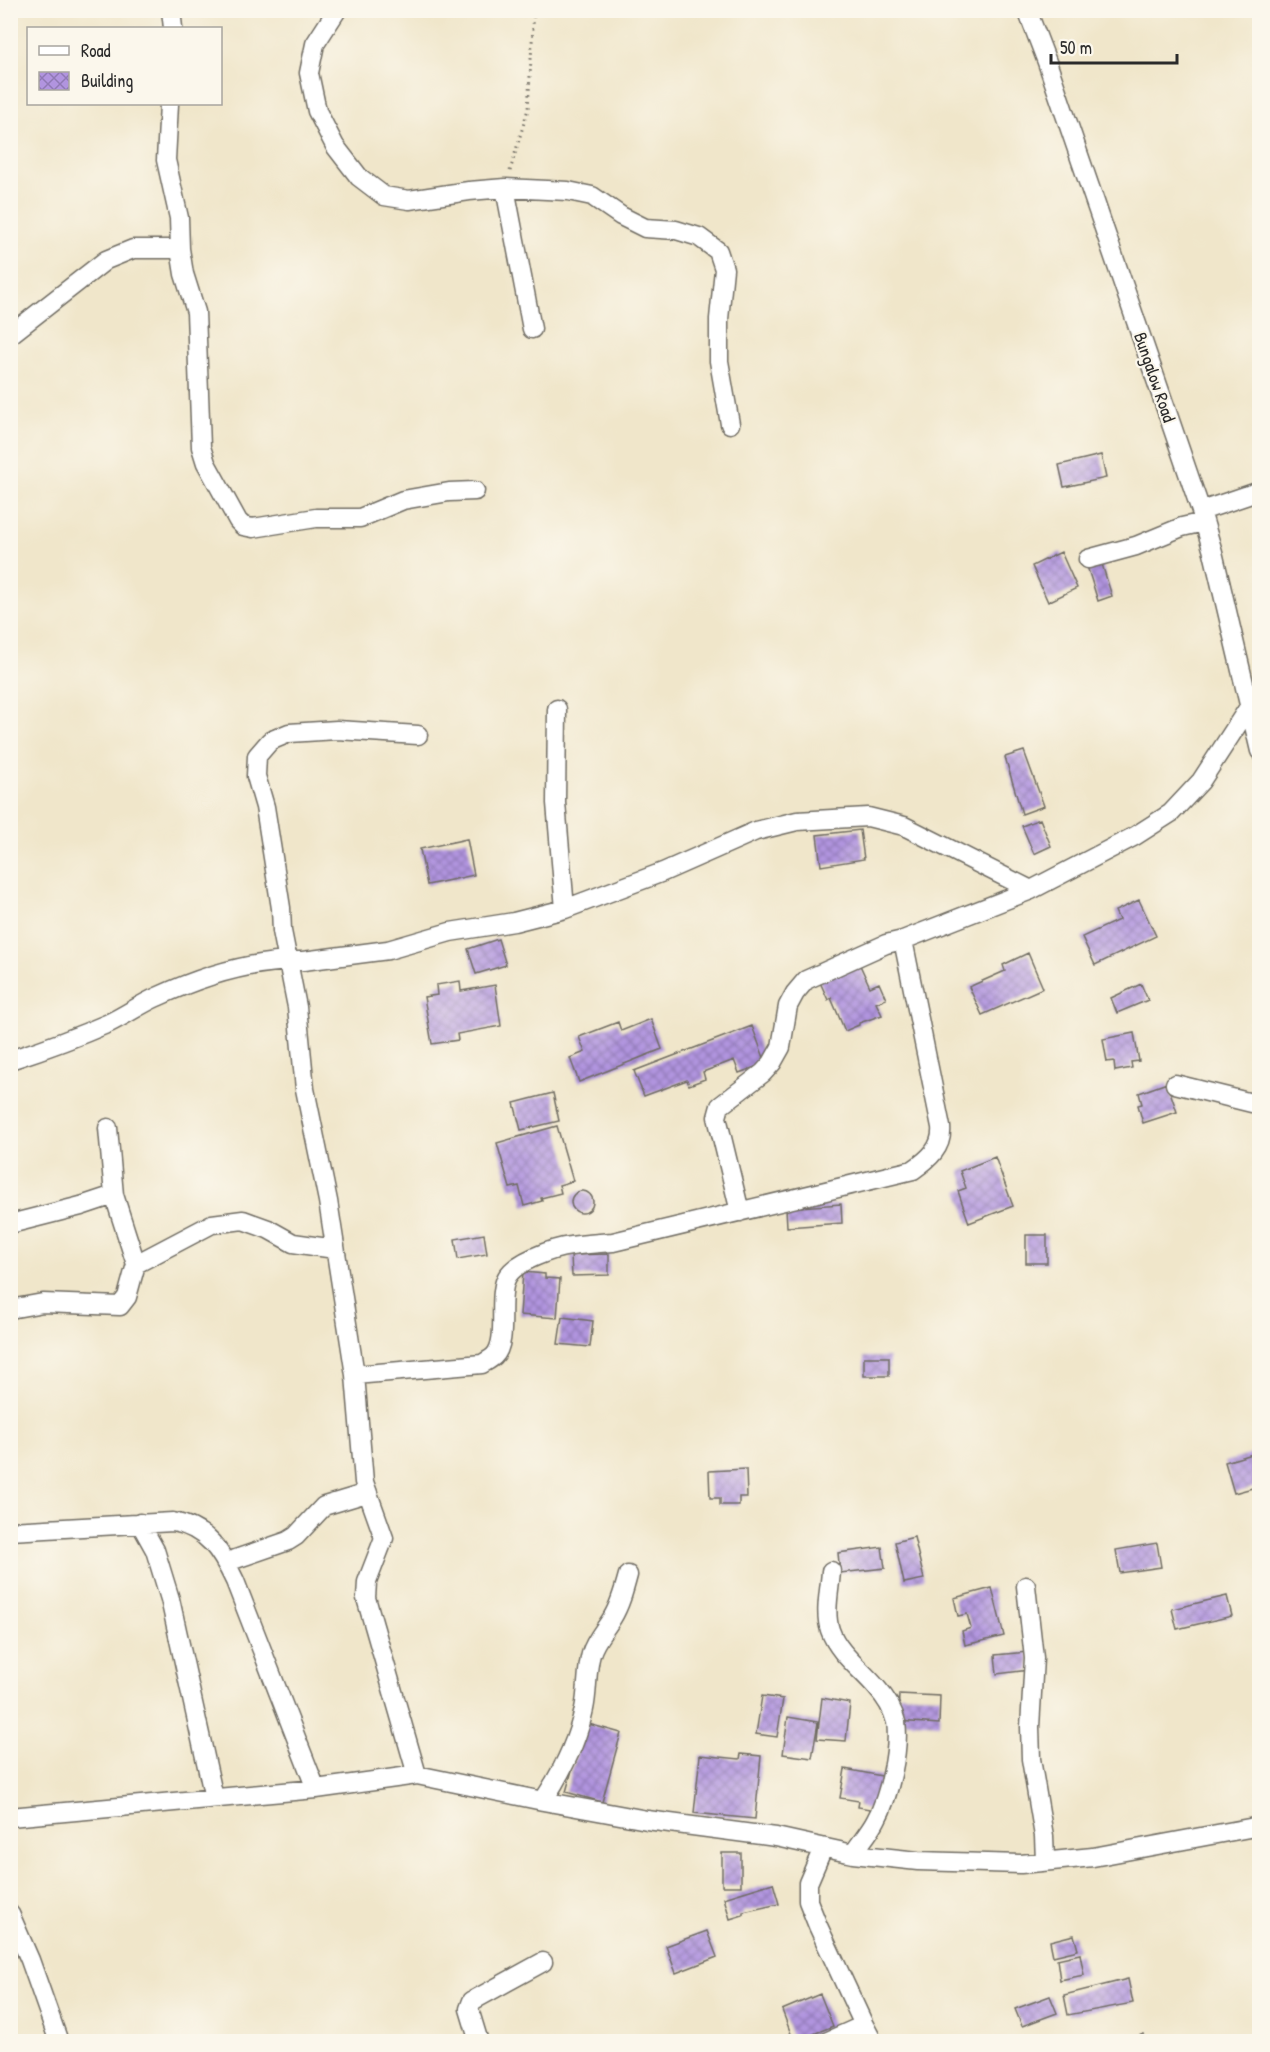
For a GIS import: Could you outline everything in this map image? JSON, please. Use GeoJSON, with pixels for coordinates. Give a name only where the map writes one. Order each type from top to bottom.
{"type":"FeatureCollection","features":[{"type":"Feature","properties":{"kind":"street"},"geometry":{"type":"LineString","coordinates":[[171,10],[173,27]]}},
{"type":"Feature","properties":{"kind":"street"},"geometry":{"type":"LineString","coordinates":[[337,10],[315,44],[309,73],[317,111],[335,146],[358,177],[384,196],[409,200],[469,191],[505,189],[568,191],[592,196],[621,216],[645,228],[676,230],[699,237],[718,251],[724,269],[719,319],[719,361],[730,424]]}},
{"type":"Feature","properties":{"kind":"street","name":"Bungalow Road"},"geometry":{"type":"LineString","coordinates":[[1027,10],[1047,62],[1203,517],[1254,705],[1260,751]]}},
{"type":"Feature","properties":{"kind":"street"},"geometry":{"type":"LineString","coordinates":[[169,105],[166,160],[179,218],[184,274],[196,312],[201,447],[206,463],[238,521],[243,526],[253,528],[316,518],[360,518],[403,500],[449,492],[475,492]]}},
{"type":"Feature","properties":{"kind":"street"},"geometry":{"type":"LineString","coordinates":[[505,189],[532,329]]}},
{"type":"Feature","properties":{"kind":"street"},"geometry":{"type":"LineString","coordinates":[[10,335],[106,260],[133,249],[180,249]]}},
{"type":"Feature","properties":{"kind":"street"},"geometry":{"type":"LineString","coordinates":[[1088,559],[1136,546],[1260,491]]}},
{"type":"Feature","properties":{"kind":"street"},"geometry":{"type":"LineString","coordinates":[[740,1212],[717,1117],[720,1106],[763,1073],[772,1063],[781,1047],[788,1006],[806,980],[886,944],[903,940],[1031,890],[1135,836],[1171,813],[1201,781],[1254,705]]}},
{"type":"Feature","properties":{"kind":"street"},"geometry":{"type":"LineString","coordinates":[[557,709],[556,804],[566,909]]}},
{"type":"Feature","properties":{"kind":"street"},"geometry":{"type":"LineString","coordinates":[[417,1775],[366,1598],[367,1582],[384,1538],[367,1493],[362,1470],[355,1375],[328,1201],[305,1089],[297,1007],[282,931],[281,908],[266,807],[256,776],[257,756],[270,741],[289,733],[337,730],[418,735]]}},
{"type":"Feature","properties":{"kind":"street"},"geometry":{"type":"LineString","coordinates":[[10,1060],[111,1022],[156,997],[205,978],[235,969],[388,950],[450,932],[514,922],[566,909],[663,872],[756,831],[797,821],[868,817],[904,826],[1031,890]]}},
{"type":"Feature","properties":{"kind":"street"},"geometry":{"type":"LineString","coordinates":[[355,1375],[482,1364],[495,1356],[501,1342],[501,1310],[506,1278],[518,1265],[569,1246],[613,1242],[913,1170],[930,1158],[942,1139],[903,940]]}},
{"type":"Feature","properties":{"kind":"street"},"geometry":{"type":"LineString","coordinates":[[1175,1083],[1260,1105]]}},
{"type":"Feature","properties":{"kind":"street"},"geometry":{"type":"LineString","coordinates":[[10,1309],[43,1303],[120,1306],[127,1298],[136,1264],[114,1195],[108,1128]]}},
{"type":"Feature","properties":{"kind":"street"},"geometry":{"type":"LineString","coordinates":[[10,1224],[114,1195]]}},
{"type":"Feature","properties":{"kind":"street"},"geometry":{"type":"LineString","coordinates":[[136,1264],[212,1224],[243,1220],[268,1229],[293,1243],[335,1249]]}},
{"type":"Feature","properties":{"kind":"street"},"geometry":{"type":"LineString","coordinates":[[227,1562],[288,1541],[296,1536],[324,1506],[367,1493]]}},
{"type":"Feature","properties":{"kind":"street"},"geometry":{"type":"LineString","coordinates":[[10,1531],[173,1522],[199,1530],[227,1562],[316,1790]]}},
{"type":"Feature","properties":{"kind":"street"},"geometry":{"type":"LineString","coordinates":[[140,1524],[154,1551],[170,1599],[214,1798]]}},
{"type":"Feature","properties":{"kind":"street"},"geometry":{"type":"LineString","coordinates":[[831,1571],[828,1613],[830,1629],[849,1658],[877,1687],[890,1705],[896,1723],[891,1781],[884,1804],[875,1822],[852,1854]]}},
{"type":"Feature","properties":{"kind":"street"},"geometry":{"type":"LineString","coordinates":[[543,1801],[564,1765],[578,1732],[592,1653],[598,1638],[617,1608],[628,1575]]}},
{"type":"Feature","properties":{"kind":"street"},"geometry":{"type":"LineString","coordinates":[[1026,1586],[1034,1659],[1030,1727],[1031,1759],[1044,1836],[1045,1861]]}},
{"type":"Feature","properties":{"kind":"street"},"geometry":{"type":"LineString","coordinates":[[10,1817],[316,1790],[417,1775],[647,1820],[776,1837],[852,1854],[918,1861],[1021,1864],[1093,1857],[1260,1826]]}},
{"type":"Feature","properties":{"kind":"street"},"geometry":{"type":"LineString","coordinates":[[824,1848],[808,1882],[808,1901],[873,2042]]}},
{"type":"Feature","properties":{"kind":"street"},"geometry":{"type":"LineString","coordinates":[[10,1914],[30,1960],[59,2042]]}},
{"type":"Feature","properties":{"kind":"street"},"geometry":{"type":"LineString","coordinates":[[478,2042],[469,2009],[472,2001],[543,1962]]}},
{"type":"Feature","properties":{"kind":"street"},"geometry":{"type":"LineString","coordinates":[[826,2042],[864,2025]]}},
{"type":"Feature","properties":{"kind":"path"},"geometry":{"type":"LineString","coordinates":[[505,189],[528,109],[534,10]]}},
{"type":"Feature","properties":{"kind":"building"},"geometry":{"type":"Polygon","coordinates":[[[1101,455],[1106,478],[1064,487],[1059,465],[1101,455]]]}},
{"type":"Feature","properties":{"kind":"building"},"geometry":{"type":"Polygon","coordinates":[[[1061,552],[1077,588],[1048,602],[1032,566],[1061,552]]]}},
{"type":"Feature","properties":{"kind":"building"},"geometry":{"type":"Polygon","coordinates":[[[1101,561],[1112,596],[1098,601],[1087,566],[1101,561]]]}},
{"type":"Feature","properties":{"kind":"building"},"geometry":{"type":"Polygon","coordinates":[[[1024,751],[1044,806],[1022,814],[1005,757],[1024,751]]]}},
{"type":"Feature","properties":{"kind":"building"},"geometry":{"type":"Polygon","coordinates":[[[1040,819],[1051,846],[1034,854],[1022,826],[1040,819]]]}},
{"type":"Feature","properties":{"kind":"building"},"geometry":{"type":"Polygon","coordinates":[[[860,830],[864,859],[821,866],[817,835],[860,830]]]}},
{"type":"Feature","properties":{"kind":"building"},"geometry":{"type":"Polygon","coordinates":[[[467,839],[474,875],[427,885],[420,849],[467,839]]]}},
{"type":"Feature","properties":{"kind":"building"},"geometry":{"type":"Polygon","coordinates":[[[1139,900],[1156,936],[1095,965],[1082,937],[1119,920],[1115,911],[1139,900]]]}},
{"type":"Feature","properties":{"kind":"building"},"geometry":{"type":"Polygon","coordinates":[[[498,939],[506,965],[476,974],[468,949],[498,939]]]}},
{"type":"Feature","properties":{"kind":"building"},"geometry":{"type":"Polygon","coordinates":[[[1028,953],[1043,988],[982,1015],[969,987],[1005,971],[1003,965],[1028,953]]]}},
{"type":"Feature","properties":{"kind":"building"},"geometry":{"type":"Polygon","coordinates":[[[859,963],[870,987],[879,983],[886,999],[876,1003],[882,1015],[845,1031],[831,998],[828,1000],[819,980],[859,963]]]}},
{"type":"Feature","properties":{"kind":"building"},"geometry":{"type":"Polygon","coordinates":[[[460,981],[461,991],[495,985],[501,1026],[457,1034],[458,1040],[432,1044],[424,997],[437,995],[436,985],[460,981]]]}},
{"type":"Feature","properties":{"kind":"building"},"geometry":{"type":"Polygon","coordinates":[[[1141,984],[1148,1000],[1117,1013],[1111,998],[1141,984]]]}},
{"type":"Feature","properties":{"kind":"building"},"geometry":{"type":"Polygon","coordinates":[[[651,1019],[662,1049],[579,1082],[570,1058],[585,1052],[579,1037],[618,1022],[621,1031],[651,1019]]]}},
{"type":"Feature","properties":{"kind":"building"},"geometry":{"type":"Polygon","coordinates":[[[752,1026],[766,1063],[739,1073],[734,1060],[703,1072],[705,1079],[689,1085],[687,1080],[644,1096],[634,1071],[752,1026]]]}},
{"type":"Feature","properties":{"kind":"building"},"geometry":{"type":"Polygon","coordinates":[[[1134,1033],[1139,1061],[1131,1062],[1132,1068],[1115,1071],[1114,1061],[1107,1062],[1103,1039],[1134,1033]]]}},
{"type":"Feature","properties":{"kind":"building"},"geometry":{"type":"Polygon","coordinates":[[[1167,1083],[1177,1112],[1143,1123],[1138,1105],[1142,1104],[1139,1093],[1167,1083]]]}},
{"type":"Feature","properties":{"kind":"building"},"geometry":{"type":"Polygon","coordinates":[[[553,1093],[559,1121],[521,1130],[514,1103],[553,1093]]]}},
{"type":"Feature","properties":{"kind":"building"},"geometry":{"type":"Polygon","coordinates":[[[557,1126],[573,1181],[559,1185],[561,1193],[541,1198],[542,1201],[524,1206],[519,1186],[510,1188],[497,1143],[557,1126]]]}},
{"type":"Feature","properties":{"kind":"building"},"geometry":{"type":"Polygon","coordinates":[[[995,1157],[1013,1206],[969,1223],[958,1191],[966,1188],[960,1171],[995,1157]]]}},
{"type":"Feature","properties":{"kind":"building"},"geometry":{"type":"Polygon","coordinates":[[[582,1191],[590,1194],[593,1202],[590,1210],[582,1213],[574,1210],[571,1202],[574,1194],[582,1191]]]}},
{"type":"Feature","properties":{"kind":"building"},"geometry":{"type":"Polygon","coordinates":[[[841,1204],[842,1223],[787,1227],[786,1208],[841,1204]]]}},
{"type":"Feature","properties":{"kind":"building"},"geometry":{"type":"Polygon","coordinates":[[[484,1234],[487,1254],[458,1259],[455,1239],[484,1234]]]}},
{"type":"Feature","properties":{"kind":"building"},"geometry":{"type":"Polygon","coordinates":[[[1026,1235],[1047,1235],[1047,1263],[1026,1263],[1026,1235]]]}},
{"type":"Feature","properties":{"kind":"building"},"geometry":{"type":"Polygon","coordinates":[[[609,1254],[609,1275],[572,1276],[571,1255],[609,1254]]]}},
{"type":"Feature","properties":{"kind":"building"},"geometry":{"type":"Polygon","coordinates":[[[523,1272],[545,1274],[545,1278],[560,1279],[557,1318],[520,1315],[523,1272]]]}},
{"type":"Feature","properties":{"kind":"building"},"geometry":{"type":"Polygon","coordinates":[[[562,1317],[593,1321],[590,1347],[558,1344],[562,1317]]]}},
{"type":"Feature","properties":{"kind":"building"},"geometry":{"type":"Polygon","coordinates":[[[864,1357],[889,1357],[889,1376],[864,1376],[864,1357]]]}},
{"type":"Feature","properties":{"kind":"building"},"geometry":{"type":"Polygon","coordinates":[[[1256,1453],[1260,1467],[1260,1486],[1234,1493],[1225,1462],[1256,1453]]]}},
{"type":"Feature","properties":{"kind":"building"},"geometry":{"type":"Polygon","coordinates":[[[746,1469],[747,1497],[739,1497],[739,1505],[720,1505],[720,1498],[710,1498],[709,1471],[746,1469]]]}},
{"type":"Feature","properties":{"kind":"building"},"geometry":{"type":"Polygon","coordinates":[[[914,1537],[924,1579],[904,1583],[895,1542],[914,1537]]]}},
{"type":"Feature","properties":{"kind":"building"},"geometry":{"type":"Polygon","coordinates":[[[1157,1543],[1161,1567],[1120,1573],[1116,1550],[1157,1543]]]}},
{"type":"Feature","properties":{"kind":"building"},"geometry":{"type":"Polygon","coordinates":[[[882,1547],[885,1568],[840,1573],[838,1553],[882,1547]]]}},
{"type":"Feature","properties":{"kind":"building"},"geometry":{"type":"Polygon","coordinates":[[[992,1588],[1004,1636],[965,1645],[962,1631],[971,1628],[967,1614],[958,1616],[954,1598],[992,1588]]]}},
{"type":"Feature","properties":{"kind":"building"},"geometry":{"type":"Polygon","coordinates":[[[1227,1596],[1232,1616],[1177,1629],[1172,1609],[1227,1596]]]}},
{"type":"Feature","properties":{"kind":"building"},"geometry":{"type":"Polygon","coordinates":[[[1028,1652],[1029,1670],[997,1674],[995,1655],[1028,1652]]]}},
{"type":"Feature","properties":{"kind":"building"},"geometry":{"type":"Polygon","coordinates":[[[899,1694],[940,1696],[939,1724],[898,1721],[899,1694]]]}},
{"type":"Feature","properties":{"kind":"building"},"geometry":{"type":"Polygon","coordinates":[[[762,1696],[783,1699],[777,1737],[756,1734],[762,1696]]]}},
{"type":"Feature","properties":{"kind":"building"},"geometry":{"type":"Polygon","coordinates":[[[822,1698],[850,1703],[846,1741],[817,1739],[822,1698]]]}},
{"type":"Feature","properties":{"kind":"building"},"geometry":{"type":"Polygon","coordinates":[[[788,1717],[818,1722],[812,1758],[783,1754],[788,1717]]]}},
{"type":"Feature","properties":{"kind":"building"},"geometry":{"type":"Polygon","coordinates":[[[585,1723],[621,1733],[602,1802],[566,1792],[585,1723]]]}},
{"type":"Feature","properties":{"kind":"building"},"geometry":{"type":"Polygon","coordinates":[[[741,1754],[761,1756],[755,1819],[694,1813],[700,1755],[740,1759],[741,1754]]]}},
{"type":"Feature","properties":{"kind":"building"},"geometry":{"type":"Polygon","coordinates":[[[845,1769],[882,1776],[875,1810],[858,1807],[859,1801],[840,1798],[845,1769]]]}},
{"type":"Feature","properties":{"kind":"building"},"geometry":{"type":"Polygon","coordinates":[[[722,1853],[741,1853],[741,1886],[722,1886],[722,1853]]]}},
{"type":"Feature","properties":{"kind":"building"},"geometry":{"type":"Polygon","coordinates":[[[773,1883],[779,1904],[743,1912],[743,1915],[730,1919],[724,1898],[773,1883]]]}},
{"type":"Feature","properties":{"kind":"building"},"geometry":{"type":"Polygon","coordinates":[[[707,1931],[717,1957],[676,1973],[666,1946],[707,1931]]]}},
{"type":"Feature","properties":{"kind":"building"},"geometry":{"type":"Polygon","coordinates":[[[1074,1935],[1078,1950],[1053,1956],[1050,1941],[1074,1935]]]}},
{"type":"Feature","properties":{"kind":"building"},"geometry":{"type":"Polygon","coordinates":[[[1080,1954],[1084,1975],[1060,1980],[1057,1959],[1080,1954]]]}},
{"type":"Feature","properties":{"kind":"building"},"geometry":{"type":"Polygon","coordinates":[[[1128,1979],[1133,2003],[1068,2015],[1064,1995],[1128,1979]]]}},
{"type":"Feature","properties":{"kind":"building"},"geometry":{"type":"Polygon","coordinates":[[[820,1994],[833,2026],[794,2042],[782,2010],[820,1994]]]}},
{"type":"Feature","properties":{"kind":"building"},"geometry":{"type":"Polygon","coordinates":[[[1050,1996],[1057,2013],[1022,2026],[1015,2009],[1050,1996]]]}},
{"type":"Feature","properties":{"kind":"building"},"geometry":{"type":"Polygon","coordinates":[[[1144,2034],[1147,2042],[1128,2042],[1127,2040],[1144,2034]]]}}]}
